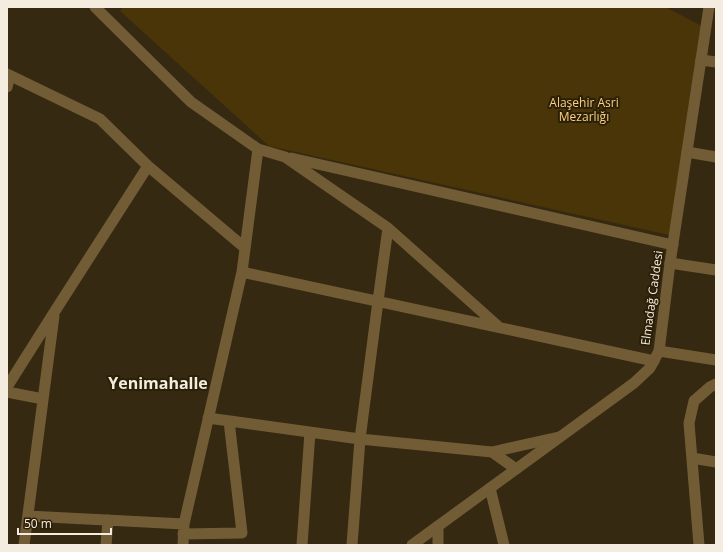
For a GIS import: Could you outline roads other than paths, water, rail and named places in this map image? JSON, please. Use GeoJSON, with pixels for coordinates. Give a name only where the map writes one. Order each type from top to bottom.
{"type":"FeatureCollection","features":[{"type":"Feature","properties":{"kind":"street"},"geometry":{"type":"LineString","coordinates":[[95,7],[191,102],[258,149],[285,157],[673,245]]}},
{"type":"Feature","properties":{"kind":"street","name":"Elmadağ Caddesi"},"geometry":{"type":"LineString","coordinates":[[412,545],[634,383],[650,368],[657,356],[709,7]]}},
{"type":"Feature","properties":{"kind":"street"},"geometry":{"type":"LineString","coordinates":[[701,60],[716,62]]}},
{"type":"Feature","properties":{"kind":"street"},"geometry":{"type":"LineString","coordinates":[[7,87],[9,75],[100,119],[148,166],[245,248]]}},
{"type":"Feature","properties":{"kind":"street"},"geometry":{"type":"LineString","coordinates":[[183,534],[242,272],[258,149]]}},
{"type":"Feature","properties":{"kind":"street"},"geometry":{"type":"LineString","coordinates":[[687,152],[716,157]]}},
{"type":"Feature","properties":{"kind":"street"},"geometry":{"type":"LineString","coordinates":[[285,157],[388,228],[499,327]]}},
{"type":"Feature","properties":{"kind":"street"},"geometry":{"type":"LineString","coordinates":[[7,388],[148,166]]}},
{"type":"Feature","properties":{"kind":"street"},"geometry":{"type":"LineString","coordinates":[[352,545],[360,439],[388,228]]}},
{"type":"Feature","properties":{"kind":"street"},"geometry":{"type":"LineString","coordinates":[[670,263],[716,270]]}},
{"type":"Feature","properties":{"kind":"street"},"geometry":{"type":"LineString","coordinates":[[242,272],[499,327],[657,356],[716,360]]}},
{"type":"Feature","properties":{"kind":"street"},"geometry":{"type":"LineString","coordinates":[[24,545],[55,311]]}},
{"type":"Feature","properties":{"kind":"street"},"geometry":{"type":"LineString","coordinates":[[699,545],[690,424],[694,401],[710,386],[716,384]]}},
{"type":"Feature","properties":{"kind":"street"},"geometry":{"type":"LineString","coordinates":[[7,392],[43,399]]}},
{"type":"Feature","properties":{"kind":"street"},"geometry":{"type":"LineString","coordinates":[[208,418],[360,439],[492,452],[559,437]]}},
{"type":"Feature","properties":{"kind":"street"},"geometry":{"type":"LineString","coordinates":[[28,516],[108,520],[183,534],[242,533],[229,421]]}},
{"type":"Feature","properties":{"kind":"street"},"geometry":{"type":"LineString","coordinates":[[302,545],[310,432]]}},
{"type":"Feature","properties":{"kind":"street"},"geometry":{"type":"LineString","coordinates":[[492,452],[516,469]]}},
{"type":"Feature","properties":{"kind":"street"},"geometry":{"type":"LineString","coordinates":[[692,458],[716,462]]}},
{"type":"Feature","properties":{"kind":"street"},"geometry":{"type":"LineString","coordinates":[[490,488],[504,545]]}},
{"type":"Feature","properties":{"kind":"street"},"geometry":{"type":"LineString","coordinates":[[106,545],[108,520]]}},
{"type":"Feature","properties":{"kind":"street"},"geometry":{"type":"LineString","coordinates":[[438,526],[438,545]]}},
{"type":"Feature","properties":{"kind":"district","name":"Yenimahalle"},"geometry":{"type":"Point","coordinates":[158,383]}},
{"type":"Feature","properties":{"kind":"park label","name":"Alaşehir Asri Mezarlığı"},"geometry":{"type":"Point","coordinates":[584,110]}}]}
